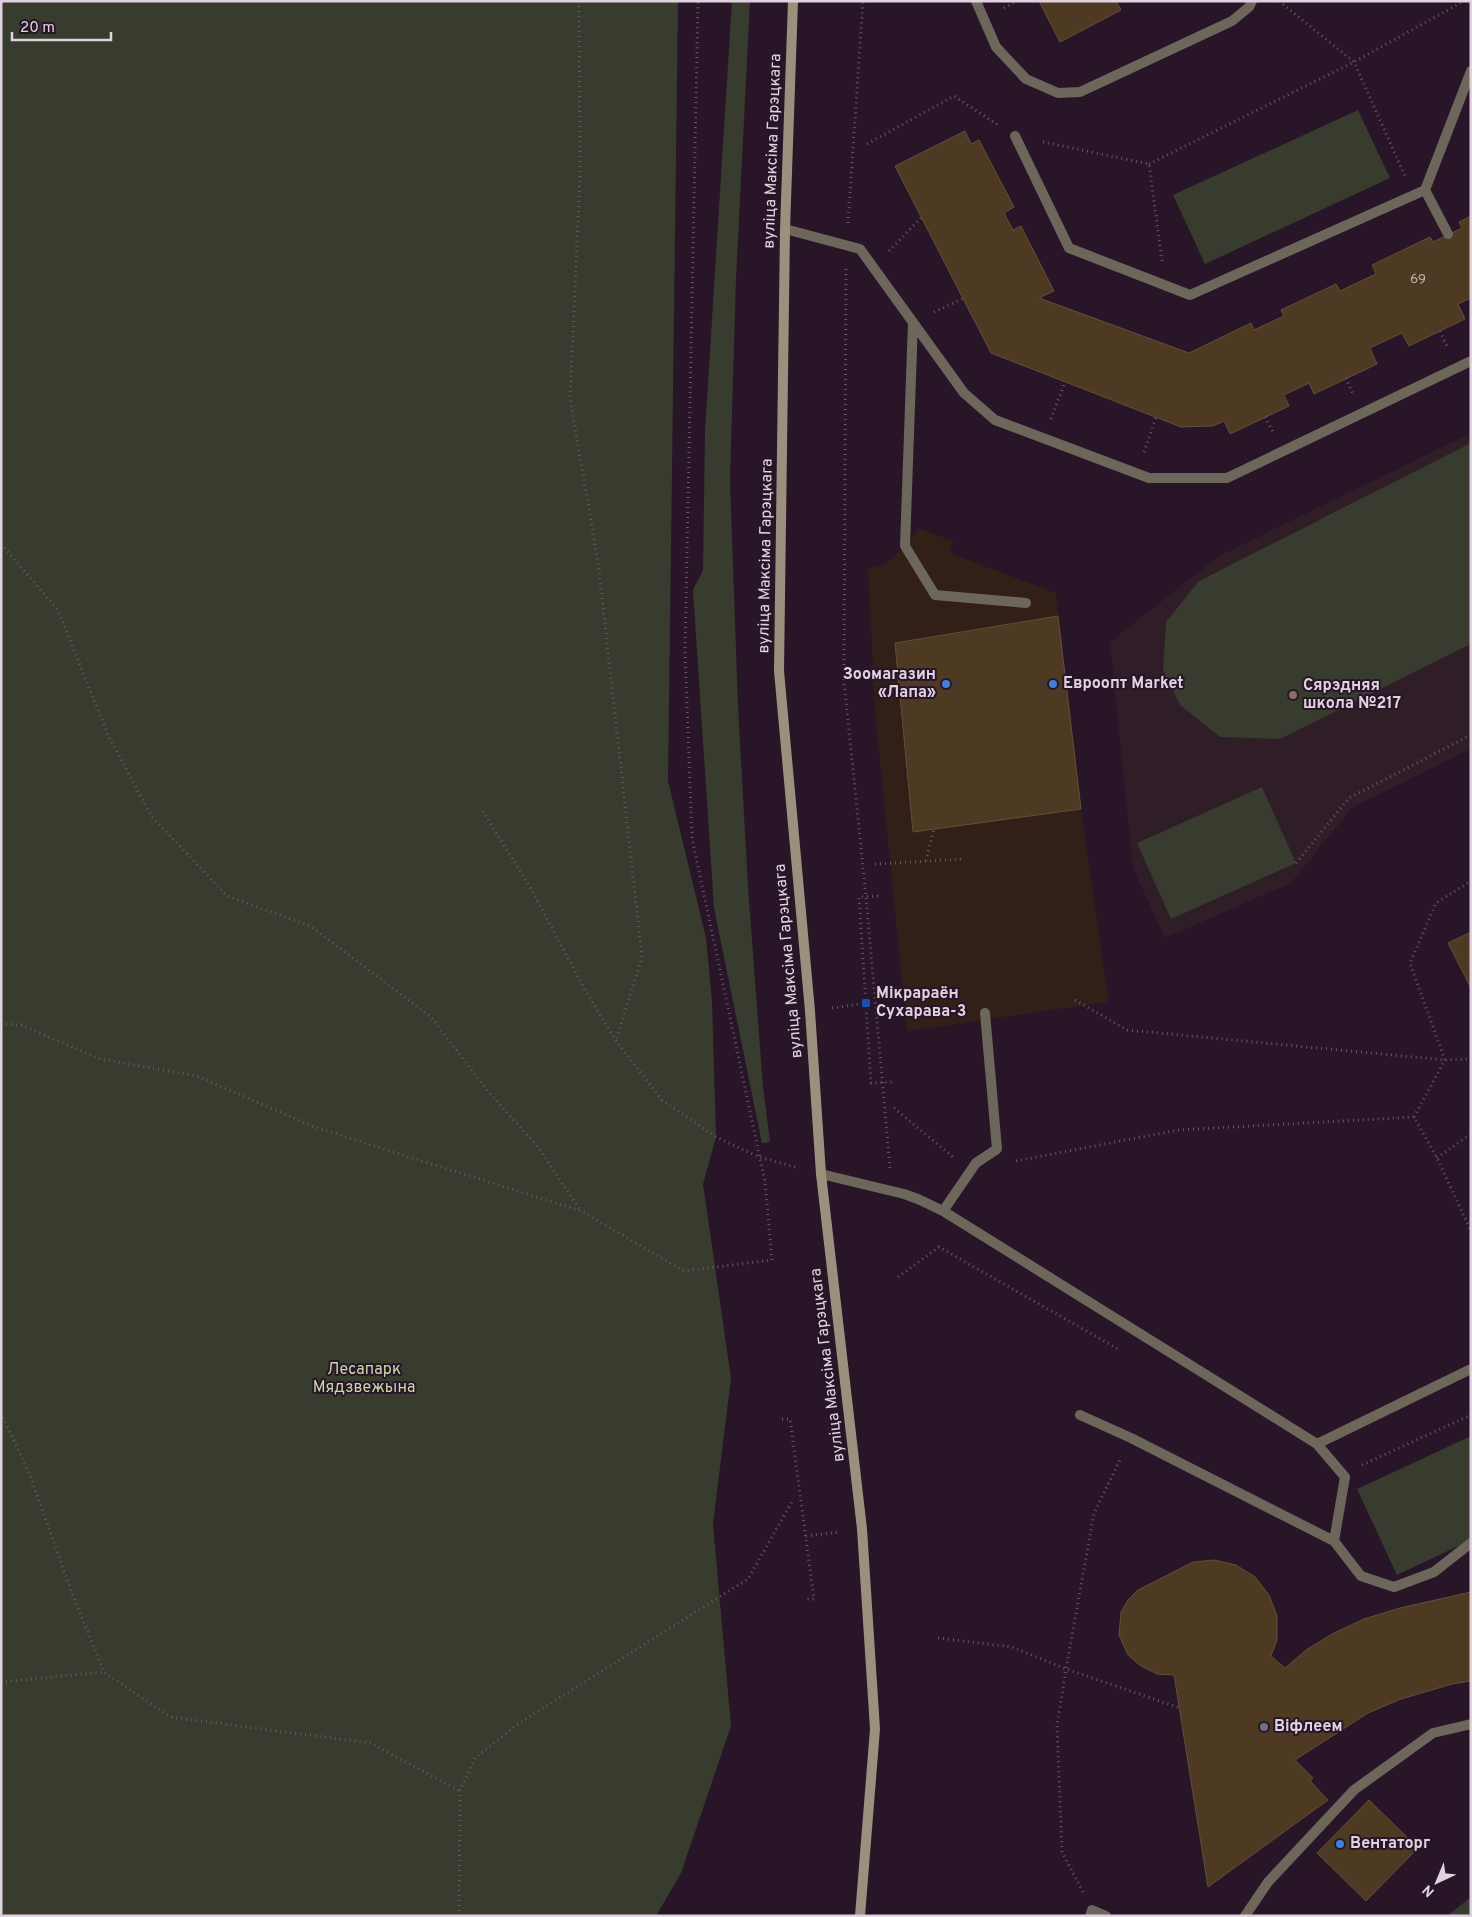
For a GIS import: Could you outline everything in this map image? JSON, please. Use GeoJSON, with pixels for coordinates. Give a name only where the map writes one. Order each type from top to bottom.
{"type":"FeatureCollection","features":[{"type":"Feature","properties":{"kind":"main road","name":"вуліца Максіма Гарэцкага"},"geometry":{"type":"LineString","coordinates":[[793,1],[785,229],[780,671],[810,1011],[820,1174],[862,1529],[875,1729],[860,1916]]}},
{"type":"Feature","properties":{"kind":"lane"},"geometry":{"type":"LineString","coordinates":[[976,1],[996,47],[1026,79],[1058,93],[1080,92],[1232,21],[1252,1]]}},
{"type":"Feature","properties":{"kind":"lane"},"geometry":{"type":"LineString","coordinates":[[1015,136],[1069,248],[1190,295],[1425,190],[1471,71]]}},
{"type":"Feature","properties":{"kind":"lane"},"geometry":{"type":"LineString","coordinates":[[1425,190],[1448,234]]}},
{"type":"Feature","properties":{"kind":"lane"},"geometry":{"type":"LineString","coordinates":[[785,229],[860,249],[964,393],[995,420],[1149,478],[1227,478],[1471,361]]}},
{"type":"Feature","properties":{"kind":"lane"},"geometry":{"type":"LineString","coordinates":[[913,322],[905,546],[935,595],[1026,603]]}},
{"type":"Feature","properties":{"kind":"lane"},"geometry":{"type":"LineString","coordinates":[[944,1211],[976,1163],[997,1149],[985,1013]]}},
{"type":"Feature","properties":{"kind":"lane"},"geometry":{"type":"LineString","coordinates":[[820,1174],[893,1191],[918,1199],[944,1211],[1317,1444],[1346,1477],[1334,1541]]}},
{"type":"Feature","properties":{"kind":"lane"},"geometry":{"type":"LineString","coordinates":[[1317,1444],[1471,1369]]}},
{"type":"Feature","properties":{"kind":"lane"},"geometry":{"type":"LineString","coordinates":[[1080,1414],[1334,1541],[1361,1576],[1394,1586],[1434,1572],[1471,1543]]}},
{"type":"Feature","properties":{"kind":"lane"},"geometry":{"type":"LineString","coordinates":[[1244,1916],[1268,1882],[1354,1790],[1433,1733],[1471,1724]]}},
{"type":"Feature","properties":{"kind":"lane"},"geometry":{"type":"LineString","coordinates":[[1091,1913],[1106,1916]]}},
{"type":"Feature","properties":{"kind":"path"},"geometry":{"type":"LineString","coordinates":[[579,1],[580,177],[570,398],[598,562],[642,957],[616,1041]]}},
{"type":"Feature","properties":{"kind":"path"},"geometry":{"type":"LineString","coordinates":[[1,1024],[21,1026],[100,1060],[197,1076],[314,1127],[581,1211],[684,1271],[772,1260],[765,1182],[692,838],[685,652],[698,1]]}},
{"type":"Feature","properties":{"kind":"path"},"geometry":{"type":"LineString","coordinates":[[862,1],[846,245],[844,681],[893,1191]]}},
{"type":"Feature","properties":{"kind":"path"},"geometry":{"type":"LineString","coordinates":[[1280,1],[1354,62],[1414,195]]}},
{"type":"Feature","properties":{"kind":"path"},"geometry":{"type":"LineString","coordinates":[[1149,164],[1354,62],[1464,1]]}},
{"type":"Feature","properties":{"kind":"path"},"geometry":{"type":"LineString","coordinates":[[874,267],[922,218]]}},
{"type":"Feature","properties":{"kind":"path"},"geometry":{"type":"LineString","coordinates":[[913,322],[962,299]]}},
{"type":"Feature","properties":{"kind":"path"},"geometry":{"type":"LineString","coordinates":[[1044,438],[1065,382]]}},
{"type":"Feature","properties":{"kind":"path"},"geometry":{"type":"LineString","coordinates":[[1137,474],[1156,417]]}},
{"type":"Feature","properties":{"kind":"path"},"geometry":{"type":"LineString","coordinates":[[1,544],[58,610],[108,735],[152,817],[227,896],[310,926],[431,1017],[486,1088],[538,1147],[581,1211]]}},
{"type":"Feature","properties":{"kind":"path"},"geometry":{"type":"LineString","coordinates":[[1296,863],[1349,798],[1471,735]]}},
{"type":"Feature","properties":{"kind":"path"},"geometry":{"type":"LineString","coordinates":[[484,812],[531,889],[584,988],[616,1041],[662,1100],[716,1137],[760,1157],[820,1174]]}},
{"type":"Feature","properties":{"kind":"path"},"geometry":{"type":"LineString","coordinates":[[926,861],[934,829]]}},
{"type":"Feature","properties":{"kind":"path"},"geometry":{"type":"LineString","coordinates":[[875,864],[964,859]]}},
{"type":"Feature","properties":{"kind":"path"},"geometry":{"type":"LineString","coordinates":[[1414,1117],[1445,1060],[1410,963],[1436,903],[1471,881]]}},
{"type":"Feature","properties":{"kind":"path"},"geometry":{"type":"LineString","coordinates":[[878,896],[858,897],[871,1083],[892,1082]]}},
{"type":"Feature","properties":{"kind":"path"},"geometry":{"type":"LineString","coordinates":[[1075,1000],[1127,1030],[1445,1060],[1471,1059]]}},
{"type":"Feature","properties":{"kind":"path"},"geometry":{"type":"LineString","coordinates":[[810,1011],[866,1003]]}},
{"type":"Feature","properties":{"kind":"path"},"geometry":{"type":"LineString","coordinates":[[894,1108],[954,1158],[976,1163]]}},
{"type":"Feature","properties":{"kind":"path"},"geometry":{"type":"LineString","coordinates":[[1414,1117],[1437,1158],[1471,1231]]}},
{"type":"Feature","properties":{"kind":"path"},"geometry":{"type":"LineString","coordinates":[[1013,1162],[1178,1130],[1414,1117]]}},
{"type":"Feature","properties":{"kind":"path"},"geometry":{"type":"LineString","coordinates":[[1437,1158],[1471,1134]]}},
{"type":"Feature","properties":{"kind":"path"},"geometry":{"type":"LineString","coordinates":[[1,1413],[30,1475],[73,1596],[104,1672],[170,1718],[370,1743],[460,1791]]}},
{"type":"Feature","properties":{"kind":"path"},"geometry":{"type":"LineString","coordinates":[[782,1419],[790,1419],[806,1536],[814,1599],[806,1600]]}},
{"type":"Feature","properties":{"kind":"path"},"geometry":{"type":"LineString","coordinates":[[1091,1913],[1062,1852],[1057,1726],[1094,1513],[1131,1438]]}},
{"type":"Feature","properties":{"kind":"path"},"geometry":{"type":"LineString","coordinates":[[459,1916],[460,1791],[475,1758],[518,1724],[748,1579],[793,1500]]}},
{"type":"Feature","properties":{"kind":"path"},"geometry":{"type":"LineString","coordinates":[[806,1536],[862,1529]]}},
{"type":"Feature","properties":{"kind":"path"},"geometry":{"type":"LineString","coordinates":[[938,1638],[1012,1647],[1066,1669],[1180,1708]]}},
{"type":"Feature","properties":{"kind":"path"},"geometry":{"type":"LineString","coordinates":[[1,1682],[104,1672]]}},
{"type":"Feature","properties":{"kind":"shaded area","name":"Сярэдняя школа №217"},"geometry":{"type":"Polygon","coordinates":[[[1471,433],[1471,749],[1353,807],[1291,883],[1165,938],[1133,868],[1110,642],[1219,556],[1471,433]]]}},
{"type":"Feature","properties":{"kind":"shaded area"},"geometry":{"type":"Polygon","coordinates":[[[919,529],[954,541],[950,553],[1056,593],[1081,809],[1109,1002],[907,1031],[875,712],[868,568],[885,565],[919,529]]]}},
{"type":"Feature","properties":{"kind":"green space","name":"Лесапарк Мядзвежына"},"geometry":{"type":"Polygon","coordinates":[[[1,1],[678,1],[668,781],[706,938],[712,1001],[716,1137],[703,1184],[731,1378],[713,1524],[731,1726],[681,1873],[656,1916],[1,1916],[1,1]]]}},
{"type":"Feature","properties":{"kind":"green space"},"geometry":{"type":"Polygon","coordinates":[[[732,1],[750,1],[736,278],[730,479],[738,707],[748,887],[763,1087],[770,1142],[762,1143],[714,908],[693,590],[703,570],[705,431],[732,1]]]}},
{"type":"Feature","properties":{"kind":"green space"},"geometry":{"type":"Polygon","coordinates":[[[1358,110],[1390,178],[1205,264],[1173,195],[1358,110]]]}},
{"type":"Feature","properties":{"kind":"green space"},"geometry":{"type":"Polygon","coordinates":[[[1471,443],[1471,644],[1280,739],[1220,737],[1180,705],[1163,670],[1166,622],[1199,581],[1471,443]]]}},
{"type":"Feature","properties":{"kind":"green space"},"geometry":{"type":"Polygon","coordinates":[[[1262,787],[1296,863],[1171,919],[1137,843],[1262,787]]]}},
{"type":"Feature","properties":{"kind":"green space"},"geometry":{"type":"Polygon","coordinates":[[[1471,1436],[1471,1540],[1397,1575],[1357,1489],[1471,1436]]]}},
{"type":"Feature","properties":{"kind":"green space"},"geometry":{"type":"Polygon","coordinates":[[[1471,1897],[1471,1916],[1447,1916],[1471,1897]]]}},
{"type":"Feature","properties":{"kind":"building"},"geometry":{"type":"Polygon","coordinates":[[[1039,1],[1116,1],[1121,10],[1060,42],[1039,1]]]}},
{"type":"Feature","properties":{"kind":"building"},"geometry":{"type":"Polygon","coordinates":[[[965,131],[971,144],[979,140],[1014,207],[1004,213],[1013,230],[1021,226],[1054,291],[1039,298],[1189,353],[1251,323],[1254,330],[1284,316],[1281,310],[1336,284],[1340,291],[1376,274],[1372,265],[1430,237],[1433,242],[1462,228],[1459,222],[1471,216],[1471,298],[1458,304],[1465,319],[1409,346],[1402,333],[1370,348],[1377,364],[1314,394],[1309,383],[1284,395],[1289,406],[1230,434],[1224,421],[1213,426],[1181,427],[991,353],[895,166],[965,131]]]}},
{"type":"Feature","properties":{"kind":"building"},"geometry":{"type":"Polygon","coordinates":[[[1058,616],[1081,809],[913,832],[895,643],[1058,616]]]}},
{"type":"Feature","properties":{"kind":"building"},"geometry":{"type":"Polygon","coordinates":[[[1471,932],[1471,988],[1448,943],[1471,932]]]}},
{"type":"Feature","properties":{"kind":"building","name":"Віфлеем"},"geometry":{"type":"Polygon","coordinates":[[[1214,1560],[1236,1565],[1255,1577],[1269,1595],[1277,1616],[1277,1640],[1271,1656],[1285,1668],[1306,1650],[1332,1634],[1364,1619],[1400,1608],[1471,1592],[1471,1681],[1452,1684],[1401,1699],[1368,1713],[1295,1760],[1313,1778],[1310,1781],[1328,1800],[1208,1887],[1174,1675],[1157,1674],[1141,1666],[1128,1655],[1119,1635],[1121,1612],[1128,1600],[1138,1590],[1193,1562],[1214,1560]]]}},
{"type":"Feature","properties":{"kind":"building"},"geometry":{"type":"Polygon","coordinates":[[[1369,1800],[1418,1848],[1366,1901],[1317,1853],[1369,1800]]]}},
{"type":"Feature","properties":{"kind":"place","name":"Зоомагазин «Лапа»"},"geometry":{"type":"Point","coordinates":[946,684]}},
{"type":"Feature","properties":{"kind":"place","name":"Евроопт Market"},"geometry":{"type":"Point","coordinates":[1053,684]}},
{"type":"Feature","properties":{"kind":"place","name":"Сярэдняя школа №217"},"geometry":{"type":"Point","coordinates":[1293,695]}},
{"type":"Feature","properties":{"kind":"place","name":"Мікрараён Сухарава-3"},"geometry":{"type":"Point","coordinates":[866,1003]}},
{"type":"Feature","properties":{"kind":"place","name":"Віфлеем"},"geometry":{"type":"Point","coordinates":[1264,1727]}},
{"type":"Feature","properties":{"kind":"place","name":"Вентаторг"},"geometry":{"type":"Point","coordinates":[1340,1844]}}]}
